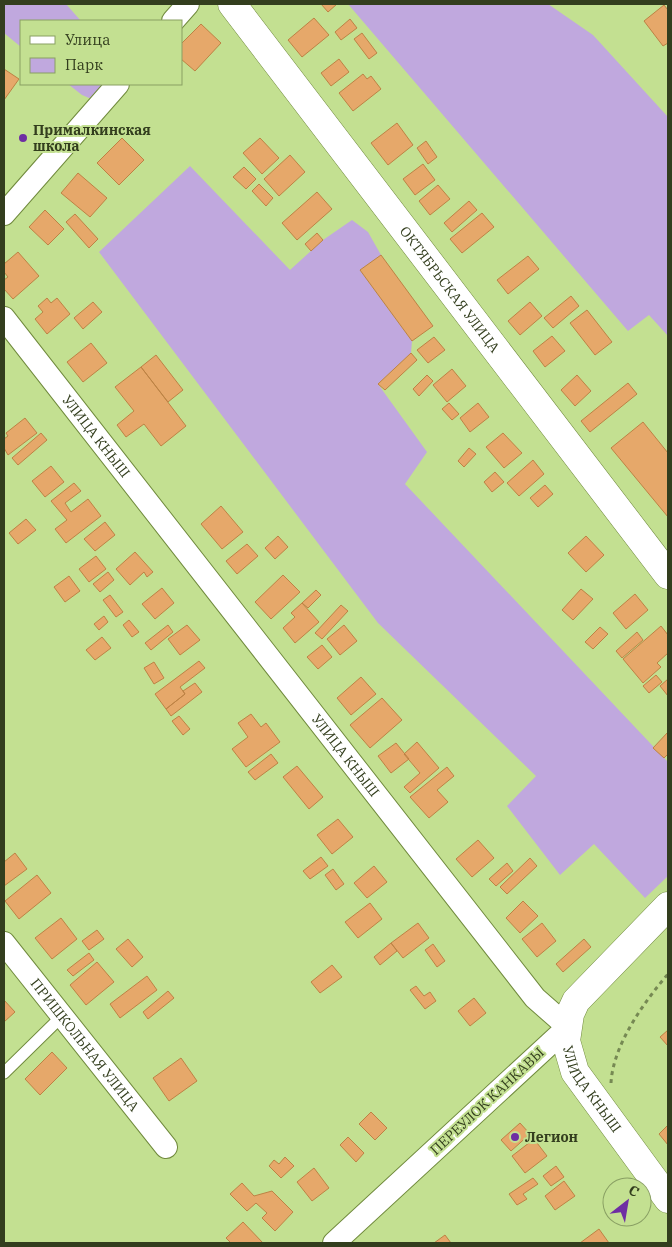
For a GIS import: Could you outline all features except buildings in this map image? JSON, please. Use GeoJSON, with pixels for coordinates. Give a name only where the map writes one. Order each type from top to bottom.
{"type":"FeatureCollection","features":[{"type":"Feature","properties":{"kind":"street"},"geometry":{"type":"LineString","coordinates":[[174,20],[188,4]]}},
{"type":"Feature","properties":{"kind":"street","name":"ОКТЯБРЬСКАЯ УЛИЦА"},"geometry":{"type":"LineString","coordinates":[[232,4],[668,575]]}},
{"type":"Feature","properties":{"kind":"street"},"geometry":{"type":"LineString","coordinates":[[4,214],[117,85]]}},
{"type":"Feature","properties":{"kind":"street","name":"УЛИЦА КНЫШ"},"geometry":{"type":"LineString","coordinates":[[4,318],[535,998],[568,1027],[567,1048],[575,1072],[668,1199]]}},
{"type":"Feature","properties":{"kind":"street"},"geometry":{"type":"LineString","coordinates":[[568,1027],[572,1008],[582,994],[668,906]]}},
{"type":"Feature","properties":{"kind":"street","name":"ПРИШКОЛЬНАЯ УЛИЦА"},"geometry":{"type":"LineString","coordinates":[[4,943],[166,1147]]}},
{"type":"Feature","properties":{"kind":"street","name":"ПЕРЕУЛОК КАНКАВЫ"},"geometry":{"type":"LineString","coordinates":[[334,1243],[568,1027]]}},
{"type":"Feature","properties":{"kind":"lane"},"geometry":{"type":"LineString","coordinates":[[4,1073],[62,1016]]}},
{"type":"Feature","properties":{"kind":"path"},"geometry":{"type":"LineString","coordinates":[[611,1084],[612,1070],[620,1045],[654,990],[668,974]]}},
{"type":"Feature","properties":{"kind":"green space"},"geometry":{"type":"Polygon","coordinates":[[[4,4],[66,4],[80,20],[20,20],[20,46],[4,33],[4,4]]]}},
{"type":"Feature","properties":{"kind":"green space"},"geometry":{"type":"Polygon","coordinates":[[[348,4],[548,4],[593,35],[668,117],[668,336],[649,315],[628,331],[348,4]]]}},
{"type":"Feature","properties":{"kind":"green space"},"geometry":{"type":"Polygon","coordinates":[[[69,85],[117,85],[101,103],[82,95],[69,85]]]}},
{"type":"Feature","properties":{"kind":"green space"},"geometry":{"type":"Polygon","coordinates":[[[190,166],[290,270],[323,240],[352,220],[368,232],[381,255],[360,270],[412,341],[411,353],[378,384],[427,452],[405,484],[668,762],[668,876],[645,898],[594,844],[560,875],[507,806],[536,776],[378,623],[99,252],[190,166]]]}},
{"type":"Feature","properties":{"kind":"place","name":"Прималкинская школа"},"geometry":{"type":"Point","coordinates":[23,138]}},
{"type":"Feature","properties":{"kind":"place","name":"Легион"},"geometry":{"type":"Point","coordinates":[515,1137]}}]}
